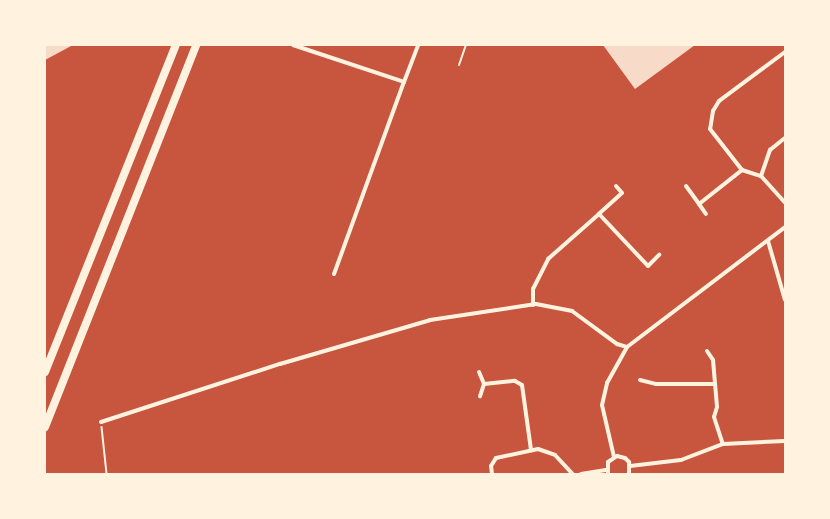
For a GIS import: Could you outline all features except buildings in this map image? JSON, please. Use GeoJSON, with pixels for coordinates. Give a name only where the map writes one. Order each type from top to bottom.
{"type":"FeatureCollection","features":[{"type":"Feature","properties":{"kind":"highway"},"geometry":{"type":"LineString","coordinates":[[45,372],[176,45]]}},
{"type":"Feature","properties":{"kind":"highway"},"geometry":{"type":"LineString","coordinates":[[45,427],[196,45]]}},
{"type":"Feature","properties":{"kind":"street"},"geometry":{"type":"LineString","coordinates":[[293,45],[404,82]]}},
{"type":"Feature","properties":{"kind":"street"},"geometry":{"type":"LineString","coordinates":[[334,274],[418,45]]}},
{"type":"Feature","properties":{"kind":"street"},"geometry":{"type":"LineString","coordinates":[[785,52],[719,101],[713,111],[710,129],[742,170],[761,176],[785,203]]}},
{"type":"Feature","properties":{"kind":"street"},"geometry":{"type":"LineString","coordinates":[[761,176],[770,150],[785,138]]}},
{"type":"Feature","properties":{"kind":"street"},"geometry":{"type":"LineString","coordinates":[[699,204],[742,170]]}},
{"type":"Feature","properties":{"kind":"street"},"geometry":{"type":"LineString","coordinates":[[533,305],[533,289],[548,260],[622,193],[616,186]]}},
{"type":"Feature","properties":{"kind":"street"},"geometry":{"type":"LineString","coordinates":[[686,186],[706,214]]}},
{"type":"Feature","properties":{"kind":"street"},"geometry":{"type":"LineString","coordinates":[[599,214],[648,266],[659,255]]}},
{"type":"Feature","properties":{"kind":"street"},"geometry":{"type":"LineString","coordinates":[[614,457],[603,399],[607,382],[627,347],[785,227]]}},
{"type":"Feature","properties":{"kind":"street"},"geometry":{"type":"LineString","coordinates":[[768,241],[785,300]]}},
{"type":"Feature","properties":{"kind":"street"},"geometry":{"type":"LineString","coordinates":[[101,422],[280,364],[430,320],[533,305],[553,306],[572,311],[617,344],[627,347]]}},
{"type":"Feature","properties":{"kind":"street"},"geometry":{"type":"LineString","coordinates":[[707,351],[713,360],[717,407],[714,417],[723,444]]}},
{"type":"Feature","properties":{"kind":"street"},"geometry":{"type":"LineString","coordinates":[[479,372],[484,384],[480,396]]}},
{"type":"Feature","properties":{"kind":"street"},"geometry":{"type":"LineString","coordinates":[[640,380],[656,384],[714,384]]}},
{"type":"Feature","properties":{"kind":"street"},"geometry":{"type":"LineString","coordinates":[[484,384],[515,381],[522,384],[531,450]]}},
{"type":"Feature","properties":{"kind":"street"},"geometry":{"type":"LineString","coordinates":[[630,466],[681,460],[723,444],[785,441]]}},
{"type":"Feature","properties":{"kind":"street"},"geometry":{"type":"LineString","coordinates":[[492,474],[491,466],[496,458],[531,450],[548,451],[573,474]]}},
{"type":"Feature","properties":{"kind":"street"},"geometry":{"type":"LineString","coordinates":[[581,474],[607,472],[608,462],[614,457],[625,458],[630,466],[629,474]]}},
{"type":"Feature","properties":{"kind":"lane"},"geometry":{"type":"LineString","coordinates":[[459,65],[466,45]]}},
{"type":"Feature","properties":{"kind":"path"},"geometry":{"type":"LineString","coordinates":[[101,422],[107,474]]}}]}
